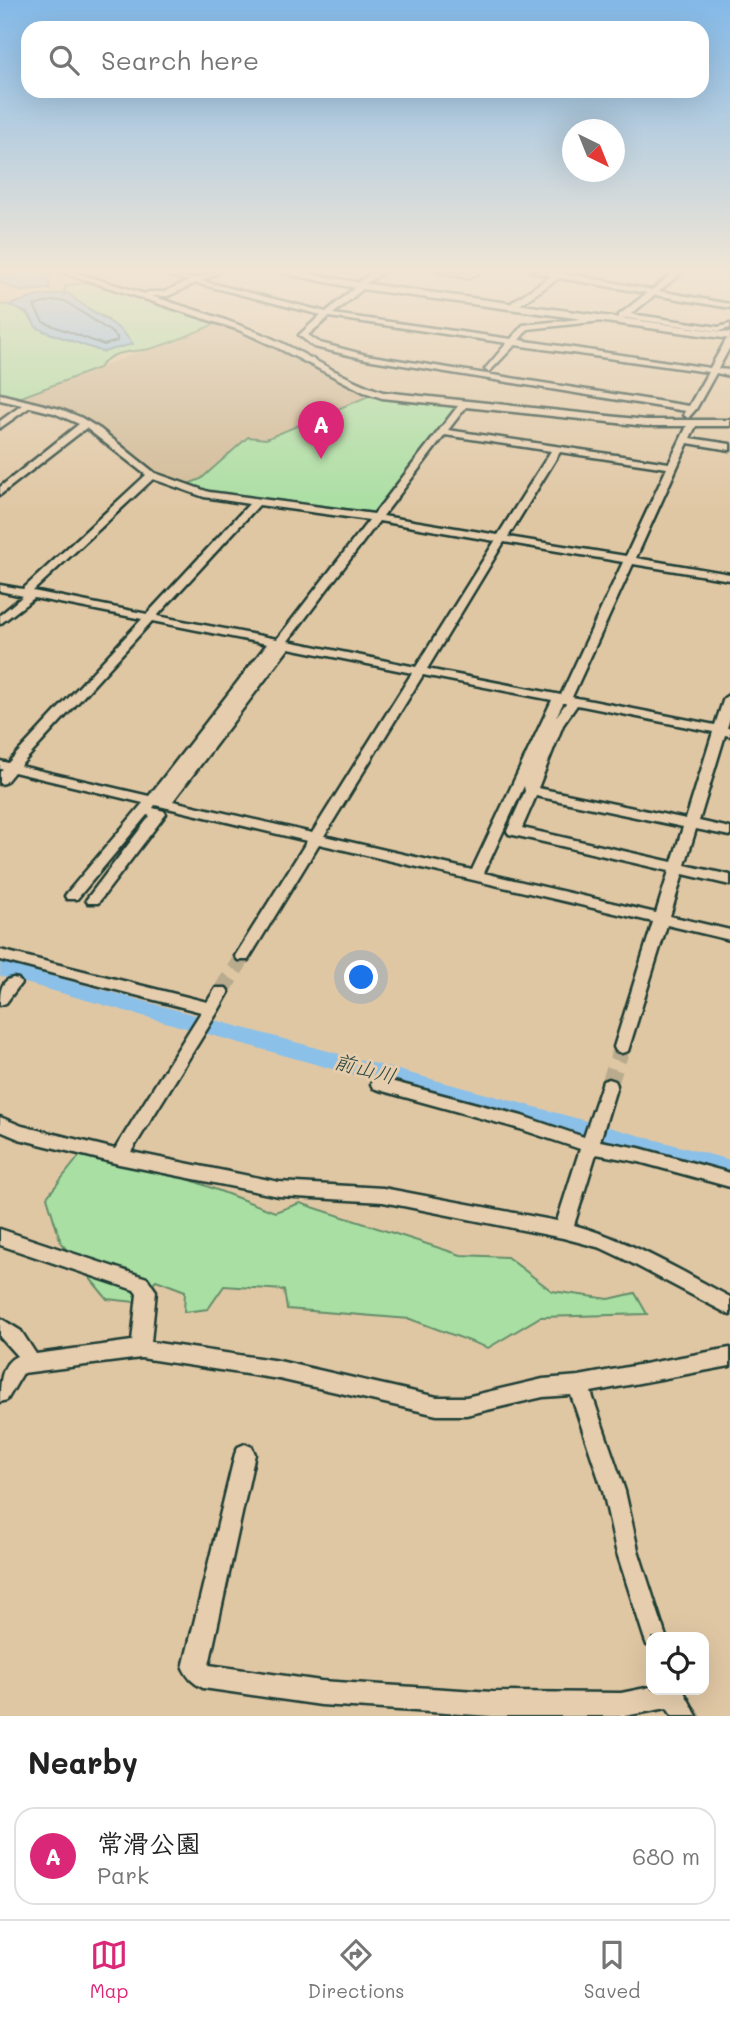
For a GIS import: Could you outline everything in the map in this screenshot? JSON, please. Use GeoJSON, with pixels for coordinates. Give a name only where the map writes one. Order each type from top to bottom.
{"type":"FeatureCollection","features":[{"type":"Feature","properties":{"kind":"street"},"geometry":{"type":"LineString","coordinates":[[291,351],[370,391],[401,399],[646,423],[730,423]]}},
{"type":"Feature","properties":{"kind":"street"},"geometry":{"type":"LineString","coordinates":[[345,351],[390,361],[692,410]]}},
{"type":"Feature","properties":{"kind":"street"},"geometry":{"type":"LineString","coordinates":[[489,369],[505,351]]}},
{"type":"Feature","properties":{"kind":"street"},"geometry":{"type":"LineString","coordinates":[[576,351],[730,373]]}},
{"type":"Feature","properties":{"kind":"street"},"geometry":{"type":"LineString","coordinates":[[476,876],[566,700],[685,440],[692,410],[723,351]]}},
{"type":"Feature","properties":{"kind":"street"},"geometry":{"type":"LineString","coordinates":[[0,397],[57,411],[85,424],[152,475],[207,495],[377,518],[730,577]]}},
{"type":"Feature","properties":{"kind":"street"},"geometry":{"type":"LineString","coordinates":[[0,425],[29,404]]}},
{"type":"Feature","properties":{"kind":"street"},"geometry":{"type":"LineString","coordinates":[[72,895],[154,805],[463,405]]}},
{"type":"Feature","properties":{"kind":"street"},"geometry":{"type":"LineString","coordinates":[[0,492],[85,424]]}},
{"type":"Feature","properties":{"kind":"street"},"geometry":{"type":"LineString","coordinates":[[443,432],[673,466]]}},
{"type":"Feature","properties":{"kind":"street"},"geometry":{"type":"LineString","coordinates":[[685,440],[730,447]]}},
{"type":"Feature","properties":{"kind":"street"},"geometry":{"type":"LineString","coordinates":[[243,956],[557,449]]}},
{"type":"Feature","properties":{"kind":"street"},"geometry":{"type":"LineString","coordinates":[[0,621],[152,475]]}},
{"type":"Feature","properties":{"kind":"street"},"geometry":{"type":"LineString","coordinates":[[0,780],[6,766],[255,503]]}},
{"type":"Feature","properties":{"kind":"street"},"geometry":{"type":"LineString","coordinates":[[0,588],[725,731]]}},
{"type":"Feature","properties":{"kind":"street"},"geometry":{"type":"LineString","coordinates":[[622,1047],[690,824],[725,731],[730,698]]}},
{"type":"Feature","properties":{"kind":"street"},"geometry":{"type":"LineString","coordinates":[[566,700],[531,786],[533,790],[514,831],[730,880]]}},
{"type":"Feature","properties":{"kind":"street"},"geometry":{"type":"LineString","coordinates":[[6,766],[154,805],[315,839],[730,935]]}},
{"type":"Feature","properties":{"kind":"street"},"geometry":{"type":"LineString","coordinates":[[533,790],[730,832]]}},
{"type":"Feature","properties":{"kind":"street"},"geometry":{"type":"LineString","coordinates":[[93,900],[159,814],[154,805]]}},
{"type":"Feature","properties":{"kind":"street"},"geometry":{"type":"LineString","coordinates":[[0,955],[210,1012]]}},
{"type":"Feature","properties":{"kind":"street"},"geometry":{"type":"LineString","coordinates":[[0,999],[12,983]]}},
{"type":"Feature","properties":{"kind":"street"},"geometry":{"type":"LineString","coordinates":[[119,1157],[221,992]]}},
{"type":"Feature","properties":{"kind":"street"},"geometry":{"type":"LineString","coordinates":[[379,1084],[730,1181]]}},
{"type":"Feature","properties":{"kind":"street"},"geometry":{"type":"LineString","coordinates":[[563,1230],[609,1085]]}},
{"type":"Feature","properties":{"kind":"street"},"geometry":{"type":"LineString","coordinates":[[0,1124],[19,1132],[119,1157],[279,1189],[383,1195],[563,1230],[604,1241],[627,1251],[730,1307]]}},
{"type":"Feature","properties":{"kind":"street"},"geometry":{"type":"LineString","coordinates":[[0,1237],[140,1284],[147,1292],[141,1349]]}},
{"type":"Feature","properties":{"kind":"street"},"geometry":{"type":"LineString","coordinates":[[0,1326],[12,1334],[26,1351],[29,1361]]}},
{"type":"Feature","properties":{"kind":"street"},"geometry":{"type":"LineString","coordinates":[[0,1393],[12,1370],[29,1361],[141,1349],[279,1370],[437,1406],[466,1406],[543,1388],[579,1385],[730,1357]]}},
{"type":"Feature","properties":{"kind":"street"},"geometry":{"type":"LineString","coordinates":[[579,1385],[614,1491],[627,1550],[653,1632]]}},
{"type":"Feature","properties":{"kind":"street"},"geometry":{"type":"LineString","coordinates":[[244,1454],[195,1668],[203,1676],[321,1693],[492,1704],[621,1704],[663,1695]]}},
{"type":"Feature","properties":{"kind":"street"},"geometry":{"type":"LineString","coordinates":[[673,1695],[685,1716]]}},
{"type":"Feature","properties":{"kind":"shaded area"},"geometry":{"type":"Polygon","coordinates":[[[143,351],[283,351],[351,388],[371,395],[266,439],[248,437],[201,479],[183,486],[155,474],[97,428],[16,399],[143,351]]]}},
{"type":"Feature","properties":{"kind":"green space"},"geometry":{"type":"Polygon","coordinates":[[[0,351],[135,351],[115,355],[99,368],[16,399],[0,395],[0,351]]]}},
{"type":"Feature","properties":{"kind":"green space"},"geometry":{"type":"Polygon","coordinates":[[[371,395],[402,402],[458,407],[375,516],[225,497],[183,486],[201,479],[248,437],[266,439],[371,395]]]}},
{"type":"Feature","properties":{"kind":"green space"},"geometry":{"type":"Polygon","coordinates":[[[81,1154],[183,1177],[275,1212],[300,1203],[461,1255],[507,1257],[552,1291],[609,1299],[635,1293],[647,1314],[540,1317],[488,1348],[410,1319],[287,1309],[284,1290],[224,1286],[208,1309],[184,1312],[185,1291],[156,1280],[135,1302],[107,1299],[61,1243],[47,1197],[81,1154]]]}},
{"type":"Feature","properties":{"kind":"waterway","name":"前山川"},"geometry":{"type":"LineString","coordinates":[[0,969],[730,1170]]}},
{"type":"Feature","properties":{"kind":"tunnel"},"geometry":{"type":"LineString","coordinates":[[221,992],[243,956]]}},
{"type":"Feature","properties":{"kind":"tunnel"},"geometry":{"type":"LineString","coordinates":[[609,1085],[622,1047]]}},
{"type":"Feature","properties":{"kind":"place","name":"常滑公園"},"geometry":{"type":"Point","coordinates":[321,459]}}]}
